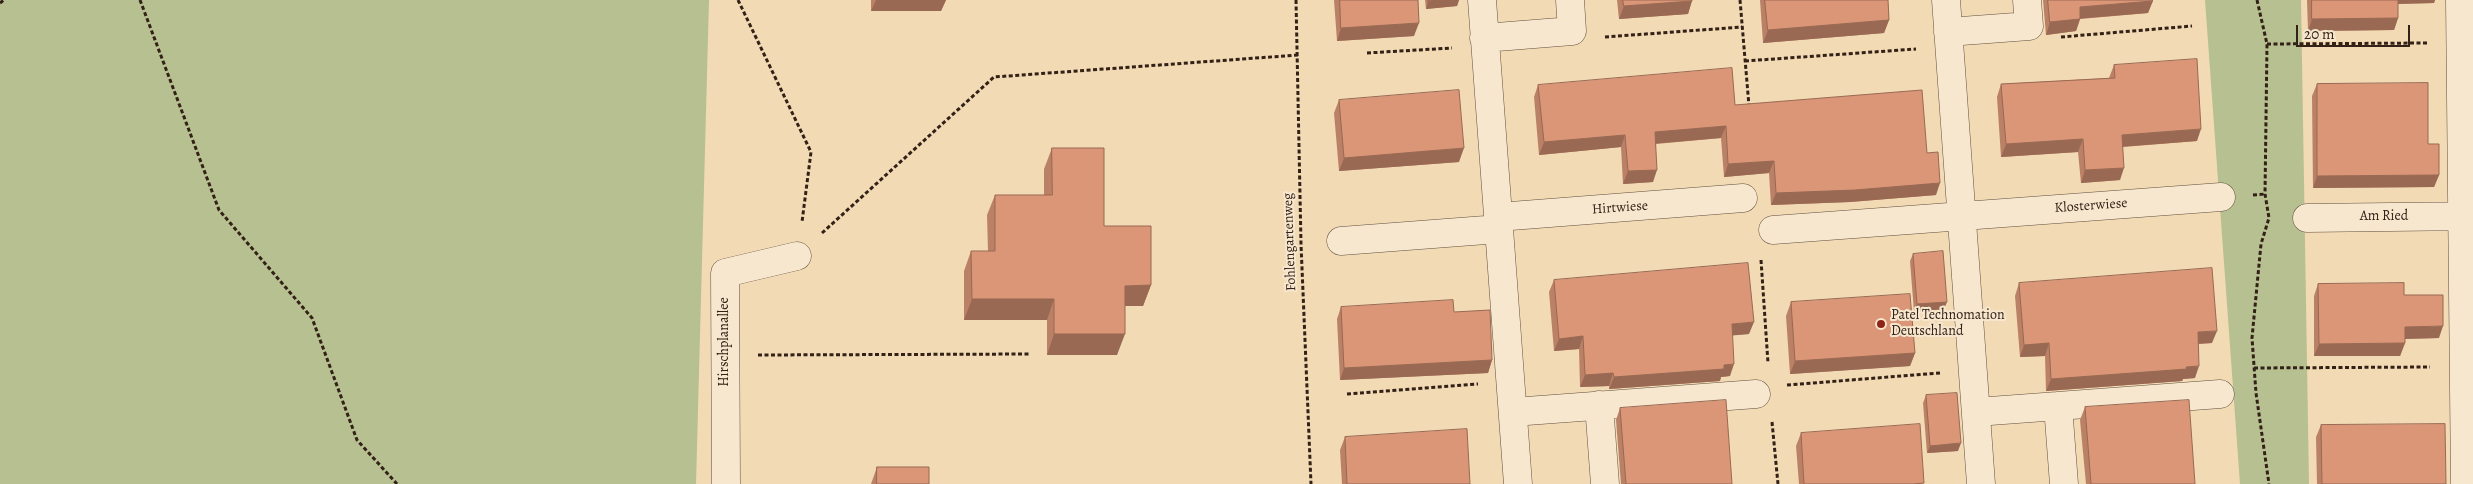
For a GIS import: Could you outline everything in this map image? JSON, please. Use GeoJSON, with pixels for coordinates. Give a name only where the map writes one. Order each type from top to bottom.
{"type":"FeatureCollection","features":[{"type":"Feature","properties":{"kind":"street"},"geometry":{"type":"LineString","coordinates":[[1482,0],[1518,484]]}},
{"type":"Feature","properties":{"kind":"street"},"geometry":{"type":"LineString","coordinates":[[1485,42],[1572,32],[1570,0]]}},
{"type":"Feature","properties":{"kind":"street"},"geometry":{"type":"LineString","coordinates":[[1946,0],[1982,484]]}},
{"type":"Feature","properties":{"kind":"street"},"geometry":{"type":"LineString","coordinates":[[2460,0],[2467,43],[2468,216],[2464,366],[2468,411],[2465,484]]}},
{"type":"Feature","properties":{"kind":"street"},"geometry":{"type":"LineString","coordinates":[[1949,39],[2028,13]]}},
{"type":"Feature","properties":{"kind":"street","name":"Klosterwiese"},"geometry":{"type":"LineString","coordinates":[[1773,230],[2221,197]]}},
{"type":"Feature","properties":{"kind":"street","name":"Hirtwiese"},"geometry":{"type":"LineString","coordinates":[[1341,240],[1743,198]]}},
{"type":"Feature","properties":{"kind":"street","name":"Am Ried"},"geometry":{"type":"LineString","coordinates":[[2307,218],[2468,216]]}},
{"type":"Feature","properties":{"kind":"street","name":"Hirschplanallee"},"geometry":{"type":"LineString","coordinates":[[726,484],[725,273],[797,256]]}},
{"type":"Feature","properties":{"kind":"street"},"geometry":{"type":"LineString","coordinates":[[1512,412],[1768,390]]}},
{"type":"Feature","properties":{"kind":"street"},"geometry":{"type":"LineString","coordinates":[[1976,412],[2220,394]]}},
{"type":"Feature","properties":{"kind":"street"},"geometry":{"type":"LineString","coordinates":[[1598,405],[1605,484]]}},
{"type":"Feature","properties":{"kind":"street"},"geometry":{"type":"LineString","coordinates":[[2058,406],[2064,484]]}},
{"type":"Feature","properties":{"kind":"path"},"geometry":{"type":"LineString","coordinates":[[0,3],[4,0]]}},
{"type":"Feature","properties":{"kind":"path"},"geometry":{"type":"LineString","coordinates":[[140,0],[219,210],[312,318],[357,440],[397,484]]}},
{"type":"Feature","properties":{"kind":"path"},"geometry":{"type":"LineString","coordinates":[[738,0],[811,152],[797,256]]}},
{"type":"Feature","properties":{"kind":"path","name":"Fohlengartenweg"},"geometry":{"type":"LineString","coordinates":[[1296,0],[1301,244],[1311,484]]}},
{"type":"Feature","properties":{"kind":"path"},"geometry":{"type":"LineString","coordinates":[[2258,0],[2267,44],[2265,194],[2269,218],[2261,244],[2252,338],[2269,484]]}},
{"type":"Feature","properties":{"kind":"path"},"geometry":{"type":"LineString","coordinates":[[2028,13],[2036,39],[2192,26]]}},
{"type":"Feature","properties":{"kind":"path"},"geometry":{"type":"LineString","coordinates":[[1572,32],[1582,39],[1742,27]]}},
{"type":"Feature","properties":{"kind":"path"},"geometry":{"type":"LineString","coordinates":[[1745,61],[1949,39]]}},
{"type":"Feature","properties":{"kind":"path"},"geometry":{"type":"LineString","coordinates":[[1367,53],[1485,42]]}},
{"type":"Feature","properties":{"kind":"path"},"geometry":{"type":"LineString","coordinates":[[2267,44],[2467,43]]}},
{"type":"Feature","properties":{"kind":"path"},"geometry":{"type":"LineString","coordinates":[[797,256],[994,77],[1298,56]]}},
{"type":"Feature","properties":{"kind":"path"},"geometry":{"type":"LineString","coordinates":[[725,355],[1030,354]]}},
{"type":"Feature","properties":{"kind":"path"},"geometry":{"type":"LineString","coordinates":[[2254,368],[2464,366]]}},
{"type":"Feature","properties":{"kind":"path"},"geometry":{"type":"LineString","coordinates":[[1768,390],[1973,371]]}},
{"type":"Feature","properties":{"kind":"path"},"geometry":{"type":"LineString","coordinates":[[1347,394],[1510,381]]}},
{"type":"Feature","properties":{"kind":"green space"},"geometry":{"type":"Polygon","coordinates":[[[0,0],[709,0],[696,484],[0,484],[0,0]]]}},
{"type":"Feature","properties":{"kind":"green space"},"geometry":{"type":"Polygon","coordinates":[[[2205,0],[2301,0],[2309,484],[2240,484],[2205,0]]]}},
{"type":"Feature","properties":{"kind":"building"},"geometry":{"type":"Polygon","coordinates":[[[1340,0],[1418,0],[1419,23],[1341,28],[1340,0]]]}},
{"type":"Feature","properties":{"kind":"building"},"geometry":{"type":"Polygon","coordinates":[[[1623,0],[1692,0],[1692,1],[1624,6],[1623,0]]]}},
{"type":"Feature","properties":{"kind":"building"},"geometry":{"type":"Polygon","coordinates":[[[1765,0],[1888,0],[1889,20],[1768,30],[1765,0]]]}},
{"type":"Feature","properties":{"kind":"building"},"geometry":{"type":"Polygon","coordinates":[[[2048,0],[2153,1],[2080,7],[2080,19],[2050,22],[2048,0]]]}},
{"type":"Feature","properties":{"kind":"building"},"geometry":{"type":"Polygon","coordinates":[[[2312,0],[2398,0],[2398,18],[2312,19],[2312,0]]]}},
{"type":"Feature","properties":{"kind":"building"},"geometry":{"type":"Polygon","coordinates":[[[2197,59],[2201,129],[2122,135],[2124,168],[2085,170],[2083,139],[2006,144],[2001,84],[2115,78],[2114,65],[2197,59]]]}},
{"type":"Feature","properties":{"kind":"building"},"geometry":{"type":"Polygon","coordinates":[[[1732,68],[1735,105],[1922,90],[1927,153],[1938,152],[1940,183],[1855,190],[1776,193],[1774,161],[1728,164],[1726,126],[1655,132],[1657,170],[1628,171],[1625,135],[1544,142],[1538,85],[1732,68]]]}},
{"type":"Feature","properties":{"kind":"building"},"geometry":{"type":"Polygon","coordinates":[[[2428,83],[2428,144],[2439,144],[2439,175],[2317,176],[2317,84],[2428,83]]]}},
{"type":"Feature","properties":{"kind":"building"},"geometry":{"type":"Polygon","coordinates":[[[1459,90],[1464,148],[1344,158],[1339,100],[1459,90]]]}},
{"type":"Feature","properties":{"kind":"building"},"geometry":{"type":"Polygon","coordinates":[[[1052,148],[1104,148],[1104,226],[1151,226],[1151,285],[1125,286],[1125,334],[1054,334],[1054,299],[972,299],[971,251],[995,251],[995,195],[1052,195],[1052,148]]]}},
{"type":"Feature","properties":{"kind":"building"},"geometry":{"type":"Polygon","coordinates":[[[1943,251],[1947,302],[1917,304],[1913,254],[1943,251]]]}},
{"type":"Feature","properties":{"kind":"building"},"geometry":{"type":"Polygon","coordinates":[[[1748,263],[1754,322],[1732,324],[1734,364],[1724,365],[1724,369],[1614,377],[1613,373],[1585,375],[1583,336],[1559,339],[1554,280],[1748,263]]]}},
{"type":"Feature","properties":{"kind":"building"},"geometry":{"type":"Polygon","coordinates":[[[2212,268],[2217,331],[2198,332],[2199,366],[2186,367],[2187,369],[2051,379],[2049,343],[2024,345],[2019,283],[2212,268]]]}},
{"type":"Feature","properties":{"kind":"building"},"geometry":{"type":"Polygon","coordinates":[[[2404,283],[2404,295],[2443,295],[2443,326],[2405,327],[2405,343],[2319,344],[2318,284],[2404,283]]]}},
{"type":"Feature","properties":{"kind":"building"},"geometry":{"type":"Polygon","coordinates":[[[1910,294],[1915,353],[1795,361],[1791,302],[1910,294]]]}},
{"type":"Feature","properties":{"kind":"building"},"geometry":{"type":"Polygon","coordinates":[[[1453,300],[1454,312],[1490,310],[1492,360],[1344,368],[1341,307],[1453,300]]]}},
{"type":"Feature","properties":{"kind":"building"},"geometry":{"type":"Polygon","coordinates":[[[1957,393],[1961,443],[1930,446],[1926,395],[1957,393]]]}},
{"type":"Feature","properties":{"kind":"building"},"geometry":{"type":"Polygon","coordinates":[[[1726,400],[1732,484],[1626,484],[1620,408],[1726,400]]]}},
{"type":"Feature","properties":{"kind":"building"},"geometry":{"type":"Polygon","coordinates":[[[2189,400],[2195,484],[2091,484],[2085,407],[2189,400]]]}},
{"type":"Feature","properties":{"kind":"building"},"geometry":{"type":"Polygon","coordinates":[[[1920,424],[1924,483],[1804,484],[1801,433],[1920,424]]]}},
{"type":"Feature","properties":{"kind":"building"},"geometry":{"type":"Polygon","coordinates":[[[2445,424],[2446,484],[2322,484],[2321,425],[2445,424]]]}},
{"type":"Feature","properties":{"kind":"building"},"geometry":{"type":"Polygon","coordinates":[[[1467,429],[1470,484],[1347,484],[1345,437],[1467,429]]]}},
{"type":"Feature","properties":{"kind":"building"},"geometry":{"type":"Polygon","coordinates":[[[877,467],[929,467],[929,484],[877,484],[877,467]]]}},
{"type":"Feature","properties":{"kind":"place","name":"Patel Technomation Deutschland"},"geometry":{"type":"Point","coordinates":[1881,324]}}]}
